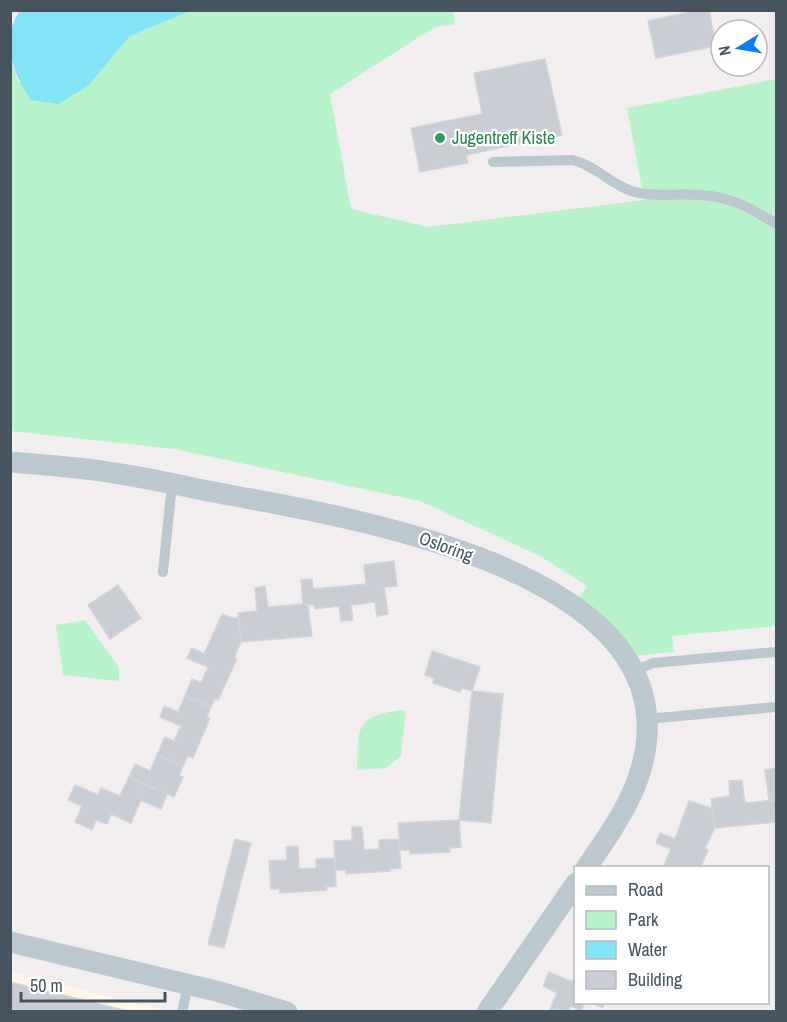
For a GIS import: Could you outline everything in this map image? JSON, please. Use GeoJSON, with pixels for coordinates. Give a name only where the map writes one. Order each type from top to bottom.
{"type":"FeatureCollection","features":[{"type":"Feature","properties":{"kind":"street","name":"Osloring"},"geometry":{"type":"LineString","coordinates":[[10,462],[113,472],[328,514],[447,544],[518,575],[570,604],[608,634],[634,671],[647,719],[647,740],[635,792],[622,816],[587,866]]}},
{"type":"Feature","properties":{"kind":"street"},"geometry":{"type":"LineString","coordinates":[[487,1011],[574,886]]}},
{"type":"Feature","properties":{"kind":"street"},"geometry":{"type":"LineString","coordinates":[[10,942],[287,1011]]}},
{"type":"Feature","properties":{"kind":"lane"},"geometry":{"type":"LineString","coordinates":[[493,162],[573,160],[585,163],[623,187],[639,193],[719,196],[741,203],[777,224]]}},
{"type":"Feature","properties":{"kind":"lane"},"geometry":{"type":"LineString","coordinates":[[163,572],[172,484]]}},
{"type":"Feature","properties":{"kind":"lane"},"geometry":{"type":"LineString","coordinates":[[634,671],[653,663],[777,652]]}},
{"type":"Feature","properties":{"kind":"lane"},"geometry":{"type":"LineString","coordinates":[[647,719],[777,707]]}},
{"type":"Feature","properties":{"kind":"lane"},"geometry":{"type":"LineString","coordinates":[[182,1011],[188,985]]}},
{"type":"Feature","properties":{"kind":"shaded area"},"geometry":{"type":"Polygon","coordinates":[[[10,971],[158,1009],[166,1011],[11,1011],[10,971]]]}},
{"type":"Feature","properties":{"kind":"green space"},"geometry":{"type":"Polygon","coordinates":[[[190,11],[453,11],[455,24],[435,27],[330,94],[351,209],[429,227],[644,200],[627,108],[776,79],[776,626],[672,636],[674,652],[634,656],[607,622],[578,599],[587,586],[540,556],[420,501],[174,449],[11,431],[10,55],[18,82],[88,86],[130,36],[190,11]]]}},
{"type":"Feature","properties":{"kind":"green space"},"geometry":{"type":"Polygon","coordinates":[[[85,620],[119,667],[119,681],[63,675],[56,625],[85,620]]]}},
{"type":"Feature","properties":{"kind":"green space"},"geometry":{"type":"Polygon","coordinates":[[[400,710],[406,711],[401,756],[386,768],[357,770],[359,734],[362,727],[374,716],[400,710]]]}},
{"type":"Feature","properties":{"kind":"water"},"geometry":{"type":"Polygon","coordinates":[[[20,11],[190,11],[130,36],[88,86],[58,104],[31,100],[14,68],[11,56],[11,33],[20,11]]]}},
{"type":"Feature","properties":{"kind":"building"},"geometry":{"type":"Polygon","coordinates":[[[698,10],[709,10],[709,47],[656,58],[648,21],[698,10]]]}},
{"type":"Feature","properties":{"kind":"building"},"geometry":{"type":"Polygon","coordinates":[[[545,59],[562,135],[466,155],[468,163],[420,172],[411,128],[482,114],[474,73],[545,59]]]}},
{"type":"Feature","properties":{"kind":"building"},"geometry":{"type":"Polygon","coordinates":[[[394,561],[397,586],[384,587],[388,614],[377,616],[375,602],[351,605],[353,620],[341,621],[339,606],[315,609],[314,605],[303,604],[301,580],[312,579],[313,589],[366,584],[364,565],[394,561]]]}},
{"type":"Feature","properties":{"kind":"building"},"geometry":{"type":"Polygon","coordinates":[[[118,585],[141,618],[110,639],[88,605],[118,585]]]}},
{"type":"Feature","properties":{"kind":"building"},"geometry":{"type":"Polygon","coordinates":[[[265,586],[268,607],[303,604],[308,606],[312,636],[241,642],[238,613],[257,611],[255,588],[265,586]]]}},
{"type":"Feature","properties":{"kind":"building"},"geometry":{"type":"Polygon","coordinates":[[[222,614],[239,618],[241,642],[234,658],[237,659],[218,700],[215,698],[211,707],[185,696],[192,679],[201,683],[208,667],[187,658],[192,648],[204,654],[222,614]]]}},
{"type":"Feature","properties":{"kind":"building"},"geometry":{"type":"Polygon","coordinates":[[[432,651],[480,667],[472,691],[462,688],[460,692],[433,683],[434,678],[425,675],[432,651]]]}},
{"type":"Feature","properties":{"kind":"building"},"geometry":{"type":"Polygon","coordinates":[[[472,691],[503,694],[491,823],[459,820],[472,691]]]}},
{"type":"Feature","properties":{"kind":"building"},"geometry":{"type":"Polygon","coordinates":[[[185,696],[211,707],[207,717],[210,718],[193,758],[188,756],[183,766],[157,755],[165,737],[174,741],[181,726],[160,717],[164,706],[178,712],[185,696]]]}},
{"type":"Feature","properties":{"kind":"building"},"geometry":{"type":"Polygon","coordinates":[[[157,755],[183,766],[179,776],[183,777],[174,797],[129,777],[135,764],[150,771],[157,755]]]}},
{"type":"Feature","properties":{"kind":"building"},"geometry":{"type":"Polygon","coordinates":[[[776,768],[776,800],[769,801],[765,770],[776,768]]]}},
{"type":"Feature","properties":{"kind":"building"},"geometry":{"type":"Polygon","coordinates":[[[129,777],[167,794],[161,809],[141,800],[131,823],[111,814],[107,824],[96,820],[92,830],[75,822],[82,806],[68,800],[75,785],[98,795],[101,788],[120,796],[129,777]]]}},
{"type":"Feature","properties":{"kind":"building"},"geometry":{"type":"Polygon","coordinates":[[[742,780],[745,803],[776,800],[776,822],[715,828],[711,799],[730,796],[729,781],[742,780]]]}},
{"type":"Feature","properties":{"kind":"building"},"geometry":{"type":"Polygon","coordinates":[[[689,801],[712,808],[715,828],[705,848],[708,850],[701,866],[664,866],[671,849],[656,843],[660,833],[675,839],[689,801]]]}},
{"type":"Feature","properties":{"kind":"building"},"geometry":{"type":"Polygon","coordinates":[[[459,820],[461,847],[450,848],[450,852],[410,854],[410,850],[400,850],[398,823],[459,820]]]}},
{"type":"Feature","properties":{"kind":"building"},"geometry":{"type":"Polygon","coordinates":[[[352,827],[362,827],[364,850],[379,849],[379,840],[399,839],[401,868],[346,874],[346,870],[335,870],[334,841],[352,840],[352,827]]]}},
{"type":"Feature","properties":{"kind":"building"},"geometry":{"type":"Polygon","coordinates":[[[235,839],[251,843],[224,948],[208,944],[235,839]]]}},
{"type":"Feature","properties":{"kind":"building"},"geometry":{"type":"Polygon","coordinates":[[[298,846],[299,869],[316,868],[316,859],[335,858],[336,886],[326,887],[327,890],[280,893],[280,889],[271,889],[269,861],[287,860],[286,847],[298,846]]]}},
{"type":"Feature","properties":{"kind":"building"},"geometry":{"type":"Polygon","coordinates":[[[549,972],[572,982],[574,978],[574,1004],[584,1004],[581,1011],[571,1006],[568,1012],[550,1009],[557,993],[543,986],[549,972]]]}},
{"type":"Feature","properties":{"kind":"building"},"geometry":{"type":"Polygon","coordinates":[[[10,982],[128,1011],[128,1012],[10,1012],[10,982]]]}},
{"type":"Feature","properties":{"kind":"place","name":"Jugentreff Kiste"},"geometry":{"type":"Point","coordinates":[440,138]}}]}
